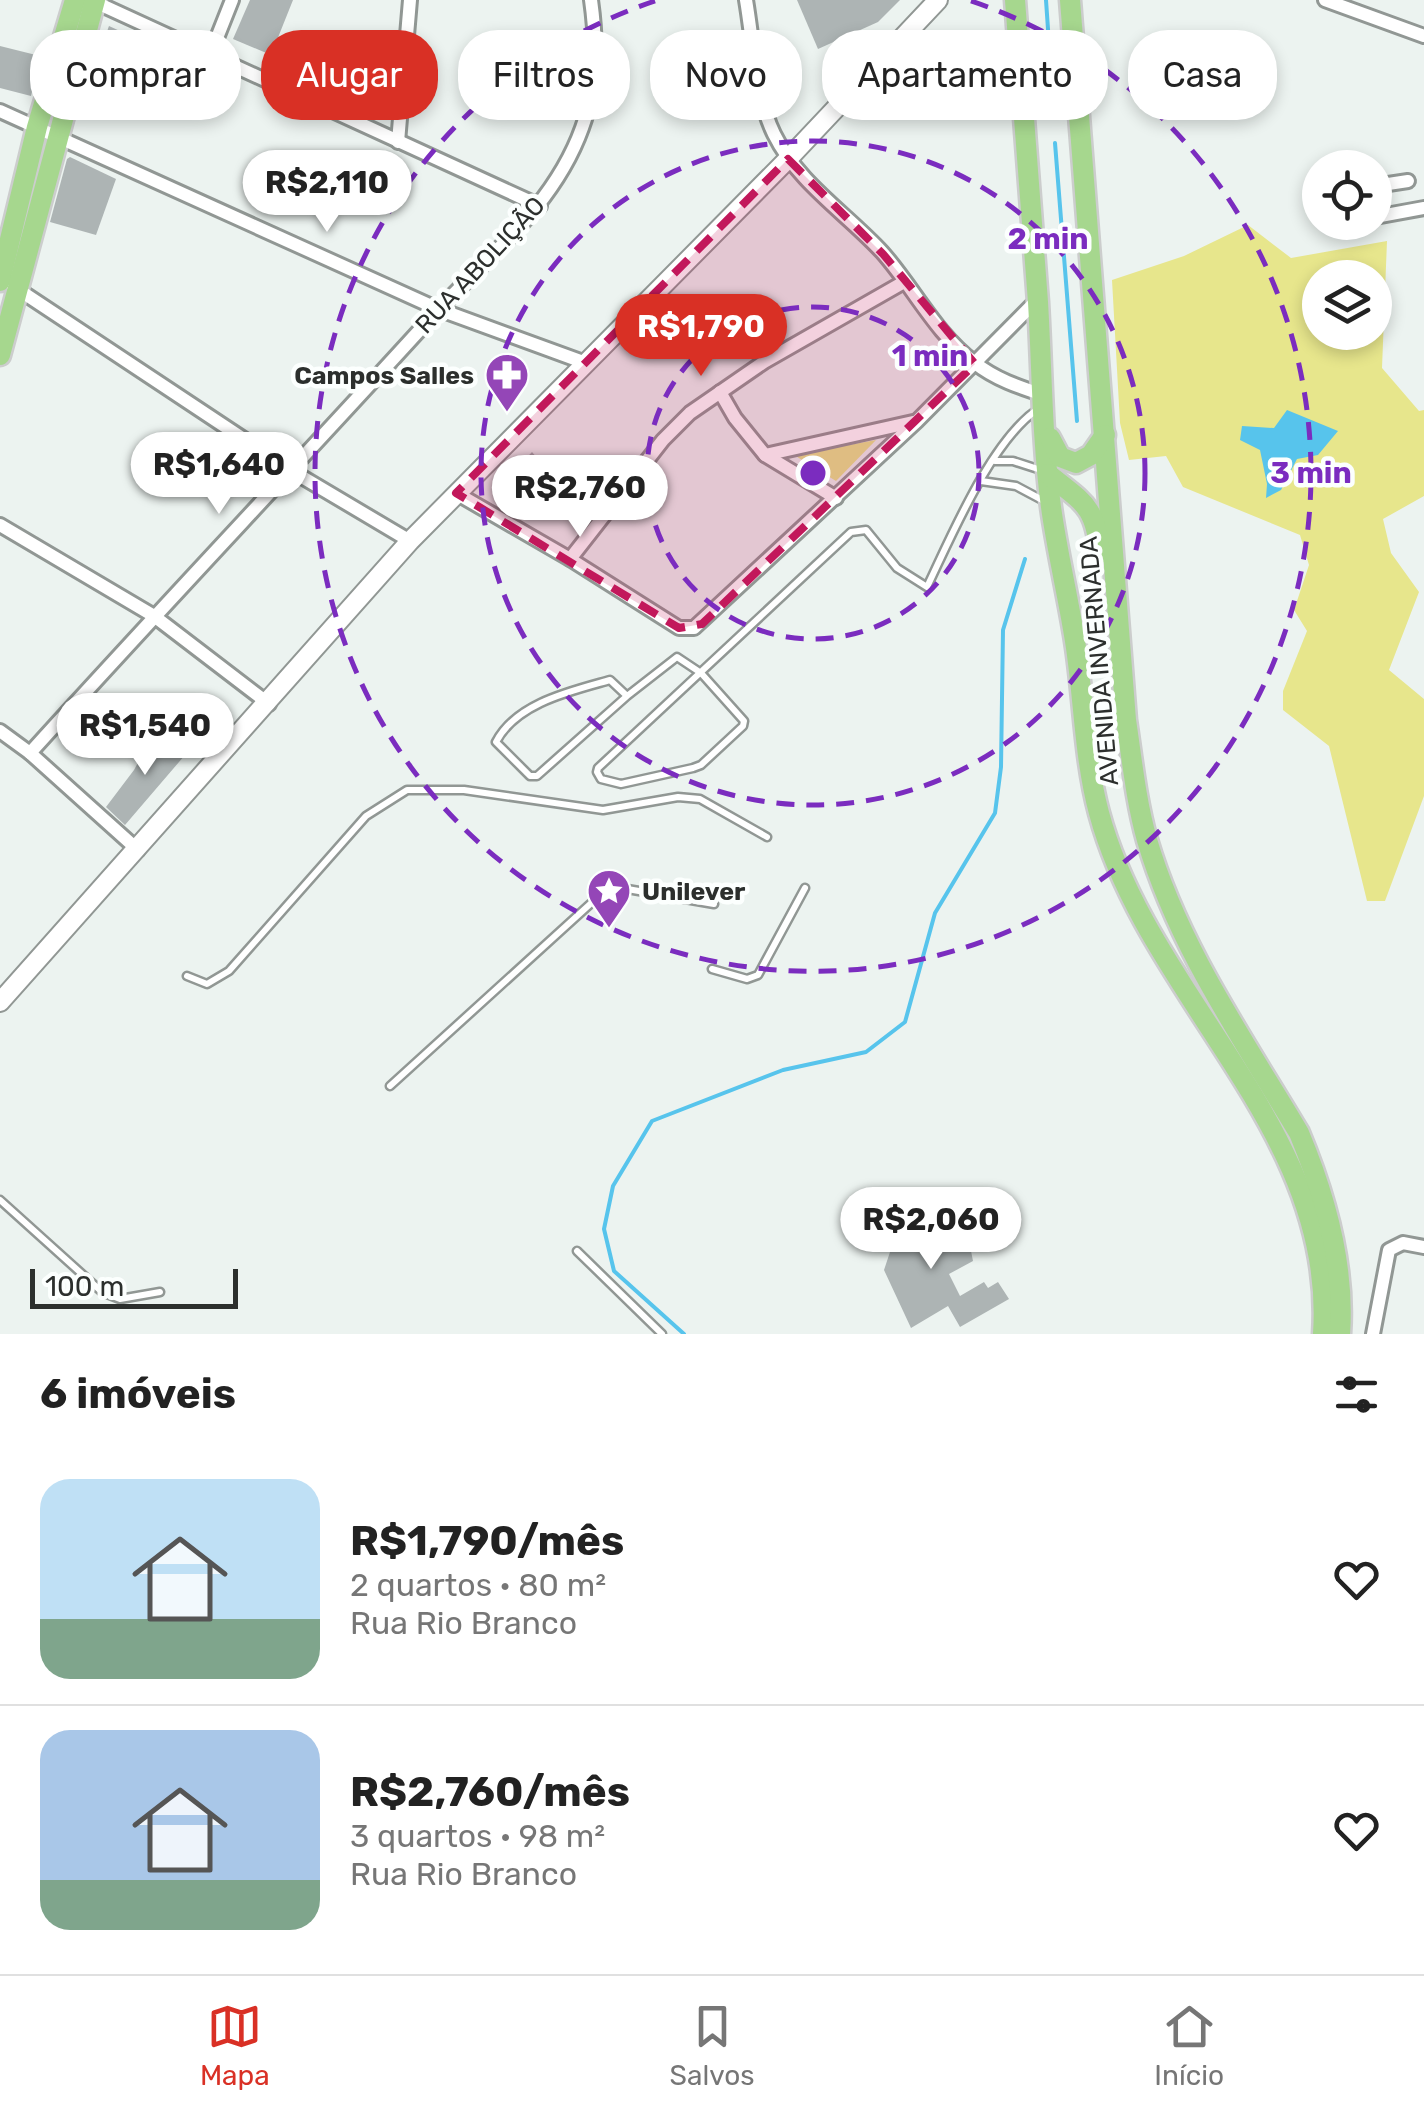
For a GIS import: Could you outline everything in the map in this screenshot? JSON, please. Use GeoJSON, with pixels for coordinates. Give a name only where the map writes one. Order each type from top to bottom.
{"type":"FeatureCollection","features":[{"type":"Feature","properties":{"kind":"main road"},"geometry":{"type":"LineString","coordinates":[[0,1002],[410,541],[788,159],[938,0]]}},
{"type":"Feature","properties":{"kind":"main road","name":"AVENIDA INVERNADA"},"geometry":{"type":"LineString","coordinates":[[1070,0],[1126,720],[1138,806],[1162,885],[1193,951],[1298,1133],[1314,1168],[1333,1247],[1342,1328]]}},
{"type":"Feature","properties":{"kind":"main road"},"geometry":{"type":"LineString","coordinates":[[0,355],[6,283],[37,127],[88,1]]}},
{"type":"Feature","properties":{"kind":"main road"},"geometry":{"type":"LineString","coordinates":[[6,283],[59,137],[88,1]]}},
{"type":"Feature","properties":{"kind":"main road","name":"AVENIDA INVERNADA"},"geometry":{"type":"LineString","coordinates":[[1014,1],[1051,506],[1076,645],[1098,809],[1128,892],[1289,1158],[1314,1232],[1322,1274],[1322,1334]]}},
{"type":"Feature","properties":{"kind":"main road"},"geometry":{"type":"LineString","coordinates":[[1044,409],[1060,458],[1076,463],[1092,455],[1104,435]]}},
{"type":"Feature","properties":{"kind":"main road"},"geometry":{"type":"LineString","coordinates":[[1048,474],[1094,516],[1102,573],[1117,611]]}},
{"type":"Feature","properties":{"kind":"main road"},"geometry":{"type":"LineString","coordinates":[[1051,506],[1077,498]]}},
{"type":"Feature","properties":{"kind":"main road"},"geometry":{"type":"LineString","coordinates":[[1098,809],[1114,814],[1138,806]]}},
{"type":"Feature","properties":{"kind":"main road"},"geometry":{"type":"LineString","coordinates":[[1128,892],[1182,956],[1186,958],[1193,951]]}},
{"type":"Feature","properties":{"kind":"main road"},"geometry":{"type":"LineString","coordinates":[[1311,1334],[1314,1232]]}},
{"type":"Feature","properties":{"kind":"street"},"geometry":{"type":"LineString","coordinates":[[220,30],[232,0]]}},
{"type":"Feature","properties":{"kind":"street"},"geometry":{"type":"LineString","coordinates":[[398,142],[410,0]]}},
{"type":"Feature","properties":{"kind":"street","name":"RUA ABOLIÇÃO"},"geometry":{"type":"LineString","coordinates":[[30,752],[438,309],[540,206],[582,129],[594,79],[596,30],[591,0]]}},
{"type":"Feature","properties":{"kind":"street"},"geometry":{"type":"LineString","coordinates":[[746,0],[765,108],[772,132],[788,159],[883,254],[948,340],[976,364],[1044,409]]}},
{"type":"Feature","properties":{"kind":"street"},"geometry":{"type":"LineString","coordinates":[[1325,0],[1424,36]]}},
{"type":"Feature","properties":{"kind":"street"},"geometry":{"type":"LineString","coordinates":[[88,1],[157,30]]}},
{"type":"Feature","properties":{"kind":"street"},"geometry":{"type":"LineString","coordinates":[[241,67],[540,206]]}},
{"type":"Feature","properties":{"kind":"street"},"geometry":{"type":"LineString","coordinates":[[0,111],[438,309],[584,362]]}},
{"type":"Feature","properties":{"kind":"street"},"geometry":{"type":"LineString","coordinates":[[1392,184],[1408,182]]}},
{"type":"Feature","properties":{"kind":"street"},"geometry":{"type":"LineString","coordinates":[[1392,213],[1424,208]]}},
{"type":"Feature","properties":{"kind":"street"},"geometry":{"type":"LineString","coordinates":[[570,559],[662,440],[690,413],[764,362],[904,282]]}},
{"type":"Feature","properties":{"kind":"street"},"geometry":{"type":"LineString","coordinates":[[6,283],[292,470],[410,541]]}},
{"type":"Feature","properties":{"kind":"street"},"geometry":{"type":"LineString","coordinates":[[456,492],[678,628],[688,630],[702,624],[836,498],[1038,300]]}},
{"type":"Feature","properties":{"kind":"street"},"geometry":{"type":"LineString","coordinates":[[720,392],[764,455],[836,498]]}},
{"type":"Feature","properties":{"kind":"street"},"geometry":{"type":"LineString","coordinates":[[764,455],[916,421]]}},
{"type":"Feature","properties":{"kind":"street"},"geometry":{"type":"LineString","coordinates":[[0,525],[154,616],[269,704]]}},
{"type":"Feature","properties":{"kind":"street"},"geometry":{"type":"LineString","coordinates":[[0,731],[30,752],[138,850]]}},
{"type":"Feature","properties":{"kind":"street"},"geometry":{"type":"LineString","coordinates":[[1373,1334],[1389,1250],[1402,1243],[1424,1247]]}},
{"type":"Feature","properties":{"kind":"lane"},"geometry":{"type":"LineString","coordinates":[[626,696],[610,680],[553,696],[516,720],[495,740],[530,776],[537,776],[672,658],[683,658],[701,673],[743,718],[743,726],[701,765],[621,784],[600,779],[598,768],[701,673],[852,532],[858,529],[871,536],[897,568],[927,587],[963,512],[994,462],[1022,423],[1044,409]]}},
{"type":"Feature","properties":{"kind":"lane"},"geometry":{"type":"LineString","coordinates":[[994,462],[1030,464],[1048,474]]}},
{"type":"Feature","properties":{"kind":"lane"},"geometry":{"type":"LineString","coordinates":[[982,481],[1016,486],[1051,506]]}},
{"type":"Feature","properties":{"kind":"lane"},"geometry":{"type":"LineString","coordinates":[[187,976],[208,984],[229,971],[366,816],[407,790],[464,790],[603,810],[678,797],[700,799],[767,838]]}},
{"type":"Feature","properties":{"kind":"lane"},"geometry":{"type":"LineString","coordinates":[[390,1086],[610,886],[714,904]]}},
{"type":"Feature","properties":{"kind":"lane"},"geometry":{"type":"LineString","coordinates":[[712,969],[747,979],[758,975],[805,888]]}},
{"type":"Feature","properties":{"kind":"lane"},"geometry":{"type":"LineString","coordinates":[[0,1200],[102,1292],[120,1299],[160,1292]]}},
{"type":"Feature","properties":{"kind":"lane"},"geometry":{"type":"LineString","coordinates":[[577,1252],[662,1334]]}},
{"type":"Feature","properties":{"kind":"highlighted area"},"geometry":{"type":"Polygon","coordinates":[[[788,159],[883,254],[975,364],[702,624],[679,628],[456,493],[788,159]]]}},
{"type":"Feature","properties":{"kind":"shaded area"},"geometry":{"type":"Polygon","coordinates":[[[1248,225],[1291,258],[1387,241],[1386,260],[1302,260],[1302,350],[1383,350],[1382,368],[1419,411],[1424,410],[1424,496],[1383,519],[1391,553],[1419,592],[1389,670],[1424,699],[1424,796],[1385,901],[1367,901],[1329,746],[1283,710],[1283,691],[1307,631],[1294,610],[1309,565],[1300,535],[1183,487],[1166,456],[1129,460],[1120,423],[1112,280],[1184,256],[1248,225]]]}},
{"type":"Feature","properties":{"kind":"shaded area"},"geometry":{"type":"Polygon","coordinates":[[[876,440],[836,481],[794,455],[876,440]]]}},
{"type":"Feature","properties":{"kind":"water"},"geometry":{"type":"Polygon","coordinates":[[[1287,410],[1338,431],[1318,455],[1297,459],[1281,490],[1266,498],[1260,450],[1240,440],[1242,426],[1274,428],[1287,410]]]}},
{"type":"Feature","properties":{"kind":"building"},"geometry":{"type":"Polygon","coordinates":[[[250,0],[293,0],[281,30],[261,30],[261,51],[241,42],[241,30],[237,30],[250,0]]]}},
{"type":"Feature","properties":{"kind":"building"},"geometry":{"type":"Polygon","coordinates":[[[797,0],[900,0],[878,22],[860,30],[822,30],[822,47],[818,49],[797,0]]]}},
{"type":"Feature","properties":{"kind":"building"},"geometry":{"type":"Polygon","coordinates":[[[0,46],[30,54],[30,96],[0,88],[0,46]]]}},
{"type":"Feature","properties":{"kind":"building"},"geometry":{"type":"Polygon","coordinates":[[[70,157],[116,179],[96,235],[50,222],[70,157]]]}},
{"type":"Feature","properties":{"kind":"building"},"geometry":{"type":"Polygon","coordinates":[[[532,452],[550,473],[543,485],[517,468],[532,452]]]}},
{"type":"Feature","properties":{"kind":"building"},"geometry":{"type":"Polygon","coordinates":[[[161,733],[185,755],[125,825],[106,807],[161,733]]]}},
{"type":"Feature","properties":{"kind":"building"},"geometry":{"type":"Polygon","coordinates":[[[898,1205],[909,1227],[923,1219],[928,1232],[973,1246],[973,1261],[949,1274],[960,1296],[984,1282],[988,1288],[998,1282],[1009,1299],[960,1327],[948,1306],[911,1328],[884,1270],[890,1252],[872,1218],[898,1205]]]}},
{"type":"Feature","properties":{"kind":"waterway"},"geometry":{"type":"LineString","coordinates":[[1046,0],[1048,30]]}},
{"type":"Feature","properties":{"kind":"waterway"},"geometry":{"type":"LineString","coordinates":[[1055,143],[1077,421]]}},
{"type":"Feature","properties":{"kind":"waterway"},"geometry":{"type":"LineString","coordinates":[[684,1334],[614,1271],[604,1229],[613,1186],[652,1121],[783,1070],[866,1052],[905,1022],[935,913],[995,813],[1001,767],[1003,630],[1025,559]]}},
{"type":"Feature","properties":{"kind":"place","name":"Campos Salles"},"geometry":{"type":"Point","coordinates":[507,413]}},
{"type":"Feature","properties":{"kind":"place","name":"Unilever"},"geometry":{"type":"Point","coordinates":[609,929]}}]}
